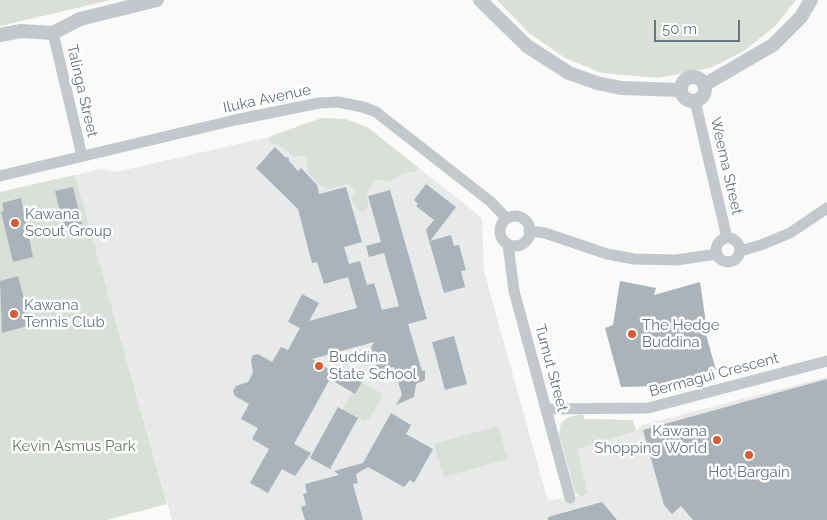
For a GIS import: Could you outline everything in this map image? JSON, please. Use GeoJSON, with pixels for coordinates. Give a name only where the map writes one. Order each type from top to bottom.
{"type":"FeatureCollection","features":[{"type":"Feature","properties":{"kind":"street"},"geometry":{"type":"LineString","coordinates":[[0,36],[21,31],[53,33],[80,19],[157,0]]}},
{"type":"Feature","properties":{"kind":"street"},"geometry":{"type":"LineString","coordinates":[[480,0],[527,46],[569,73],[597,83],[621,88],[680,90]]}},
{"type":"Feature","properties":{"kind":"street"},"geometry":{"type":"LineString","coordinates":[[704,85],[773,45],[801,17],[811,0]]}},
{"type":"Feature","properties":{"kind":"street","name":"Talinga Street"},"geometry":{"type":"LineString","coordinates":[[53,33],[82,156]]}},
{"type":"Feature","properties":{"kind":"street"},"geometry":{"type":"LineString","coordinates":[[690,78],[698,78],[704,85],[704,93],[695,101],[687,100],[680,90],[683,82],[690,78]]}},
{"type":"Feature","properties":{"kind":"street","name":"Weema Street"},"geometry":{"type":"LineString","coordinates":[[695,101],[727,238]]}},
{"type":"Feature","properties":{"kind":"street","name":"Iluka Avenue"},"geometry":{"type":"LineString","coordinates":[[0,176],[287,109],[338,102],[376,112],[491,202],[507,219]]}},
{"type":"Feature","properties":{"kind":"street"},"geometry":{"type":"LineString","coordinates":[[740,251],[790,233],[827,208]]}},
{"type":"Feature","properties":{"kind":"street"},"geometry":{"type":"LineString","coordinates":[[520,217],[527,223],[529,232],[527,240],[520,245],[508,244],[501,237],[501,227],[507,219],[520,217]]}},
{"type":"Feature","properties":{"kind":"street"},"geometry":{"type":"LineString","coordinates":[[529,232],[545,233],[607,254],[634,259],[676,260],[717,254]]}},
{"type":"Feature","properties":{"kind":"street"},"geometry":{"type":"LineString","coordinates":[[727,238],[736,241],[740,251],[737,258],[730,262],[723,260],[717,254],[718,244],[727,238]]}},
{"type":"Feature","properties":{"kind":"street","name":"Tumut Street"},"geometry":{"type":"LineString","coordinates":[[508,244],[514,291],[570,498]]}},
{"type":"Feature","properties":{"kind":"street","name":"Bermagui Crescent"},"geometry":{"type":"LineString","coordinates":[[547,409],[648,408],[827,361]]}},
{"type":"Feature","properties":{"kind":"shaded area","name":"Buddina State School"},"geometry":{"type":"Polygon","coordinates":[[[323,118],[345,119],[367,127],[482,218],[484,271],[548,501],[588,494],[576,449],[636,431],[642,425],[827,377],[827,520],[172,520],[75,175],[100,169],[116,172],[286,133],[299,125],[323,118]]]}},
{"type":"Feature","properties":{"kind":"green space"},"geometry":{"type":"Polygon","coordinates":[[[0,0],[111,0],[0,26],[0,0]]]}},
{"type":"Feature","properties":{"kind":"green space"},"geometry":{"type":"Polygon","coordinates":[[[497,0],[796,0],[774,27],[744,51],[710,68],[658,78],[602,73],[565,58],[529,33],[497,0]]]}},
{"type":"Feature","properties":{"kind":"green space"},"geometry":{"type":"Polygon","coordinates":[[[323,118],[345,119],[367,127],[419,168],[417,171],[402,174],[389,182],[380,179],[374,181],[367,194],[368,208],[364,212],[357,209],[352,199],[355,190],[349,184],[328,189],[321,186],[309,174],[305,155],[295,157],[278,145],[269,142],[271,136],[323,118]]]}},
{"type":"Feature","properties":{"kind":"green space","name":"Kevin Asmus Park"},"geometry":{"type":"Polygon","coordinates":[[[75,175],[167,504],[107,520],[0,520],[0,192],[75,175]]]}},
{"type":"Feature","properties":{"kind":"green space"},"geometry":{"type":"Polygon","coordinates":[[[361,382],[383,394],[369,419],[364,421],[343,409],[352,392],[361,382]]]}},
{"type":"Feature","properties":{"kind":"green space"},"geometry":{"type":"Polygon","coordinates":[[[583,414],[584,419],[633,420],[636,431],[577,449],[588,494],[580,496],[575,492],[559,434],[561,423],[568,417],[583,414]]]}},
{"type":"Feature","properties":{"kind":"green space"},"geometry":{"type":"Polygon","coordinates":[[[498,426],[507,459],[444,477],[434,444],[498,426]]]}},
{"type":"Feature","properties":{"kind":"building"},"geometry":{"type":"Polygon","coordinates":[[[275,147],[285,157],[289,158],[289,161],[298,171],[301,168],[317,185],[319,194],[346,187],[362,242],[344,247],[349,264],[360,261],[367,285],[374,283],[382,310],[399,306],[384,253],[369,257],[366,246],[381,242],[368,196],[390,190],[427,319],[408,324],[422,371],[425,370],[425,380],[416,384],[414,397],[396,405],[402,395],[394,367],[377,371],[371,347],[374,342],[312,359],[337,374],[340,370],[362,382],[355,394],[330,379],[294,444],[311,453],[295,476],[282,469],[268,493],[250,483],[269,449],[252,439],[258,428],[241,419],[249,404],[235,396],[233,391],[236,386],[248,382],[253,373],[251,360],[253,355],[258,354],[272,362],[281,347],[288,350],[300,328],[288,322],[302,294],[319,303],[309,321],[357,308],[348,277],[324,284],[317,262],[312,263],[298,209],[256,168],[275,147]]]}},
{"type":"Feature","properties":{"kind":"building"},"geometry":{"type":"Polygon","coordinates":[[[426,184],[456,207],[430,241],[451,235],[454,246],[459,245],[466,270],[461,271],[465,287],[444,293],[426,230],[434,220],[416,206],[418,204],[414,200],[426,184]]]}},
{"type":"Feature","properties":{"kind":"building"},"geometry":{"type":"Polygon","coordinates":[[[73,187],[82,224],[64,228],[55,191],[73,187]]]}},
{"type":"Feature","properties":{"kind":"building","name":"Kawana Scout Group"},"geometry":{"type":"Polygon","coordinates":[[[21,198],[33,257],[13,262],[1,212],[4,211],[2,203],[21,198]]]}},
{"type":"Feature","properties":{"kind":"building","name":"Kawana Tennis Club"},"geometry":{"type":"Polygon","coordinates":[[[18,276],[31,325],[2,333],[0,281],[18,276]]]}},
{"type":"Feature","properties":{"kind":"building","name":"The Hedge Buddina"},"geometry":{"type":"Polygon","coordinates":[[[620,281],[656,288],[654,295],[700,282],[706,323],[703,324],[716,370],[656,386],[621,387],[605,328],[613,325],[620,281]]]}},
{"type":"Feature","properties":{"kind":"building"},"geometry":{"type":"Polygon","coordinates":[[[454,336],[467,384],[445,390],[432,342],[454,336]]]}},
{"type":"Feature","properties":{"kind":"building","name":"Kawana Shopping World"},"geometry":{"type":"Polygon","coordinates":[[[827,379],[827,520],[693,520],[681,506],[672,514],[664,505],[643,430],[827,379]]]}},
{"type":"Feature","properties":{"kind":"building"},"geometry":{"type":"Polygon","coordinates":[[[338,407],[358,418],[330,469],[310,458],[338,407]]]}},
{"type":"Feature","properties":{"kind":"building"},"geometry":{"type":"Polygon","coordinates":[[[391,413],[411,425],[406,434],[433,449],[414,483],[410,480],[404,487],[368,467],[356,474],[358,483],[353,484],[363,520],[305,520],[301,507],[306,505],[303,494],[307,493],[305,484],[339,475],[334,471],[363,463],[391,413]]]}},
{"type":"Feature","properties":{"kind":"building"},"geometry":{"type":"Polygon","coordinates":[[[602,502],[617,520],[548,520],[548,517],[602,502]]]}},
{"type":"Feature","properties":{"kind":"place","name":"Kawana Scout Group"},"geometry":{"type":"Point","coordinates":[15,223]}},
{"type":"Feature","properties":{"kind":"place","name":"Kawana Tennis Club"},"geometry":{"type":"Point","coordinates":[14,314]}},
{"type":"Feature","properties":{"kind":"place","name":"The Hedge Buddina"},"geometry":{"type":"Point","coordinates":[632,334]}},
{"type":"Feature","properties":{"kind":"place","name":"Buddina State School"},"geometry":{"type":"Point","coordinates":[319,366]}},
{"type":"Feature","properties":{"kind":"place","name":"Kawana Shopping World"},"geometry":{"type":"Point","coordinates":[717,440]}},
{"type":"Feature","properties":{"kind":"place","name":"Hot Bargain"},"geometry":{"type":"Point","coordinates":[749,455]}}]}
